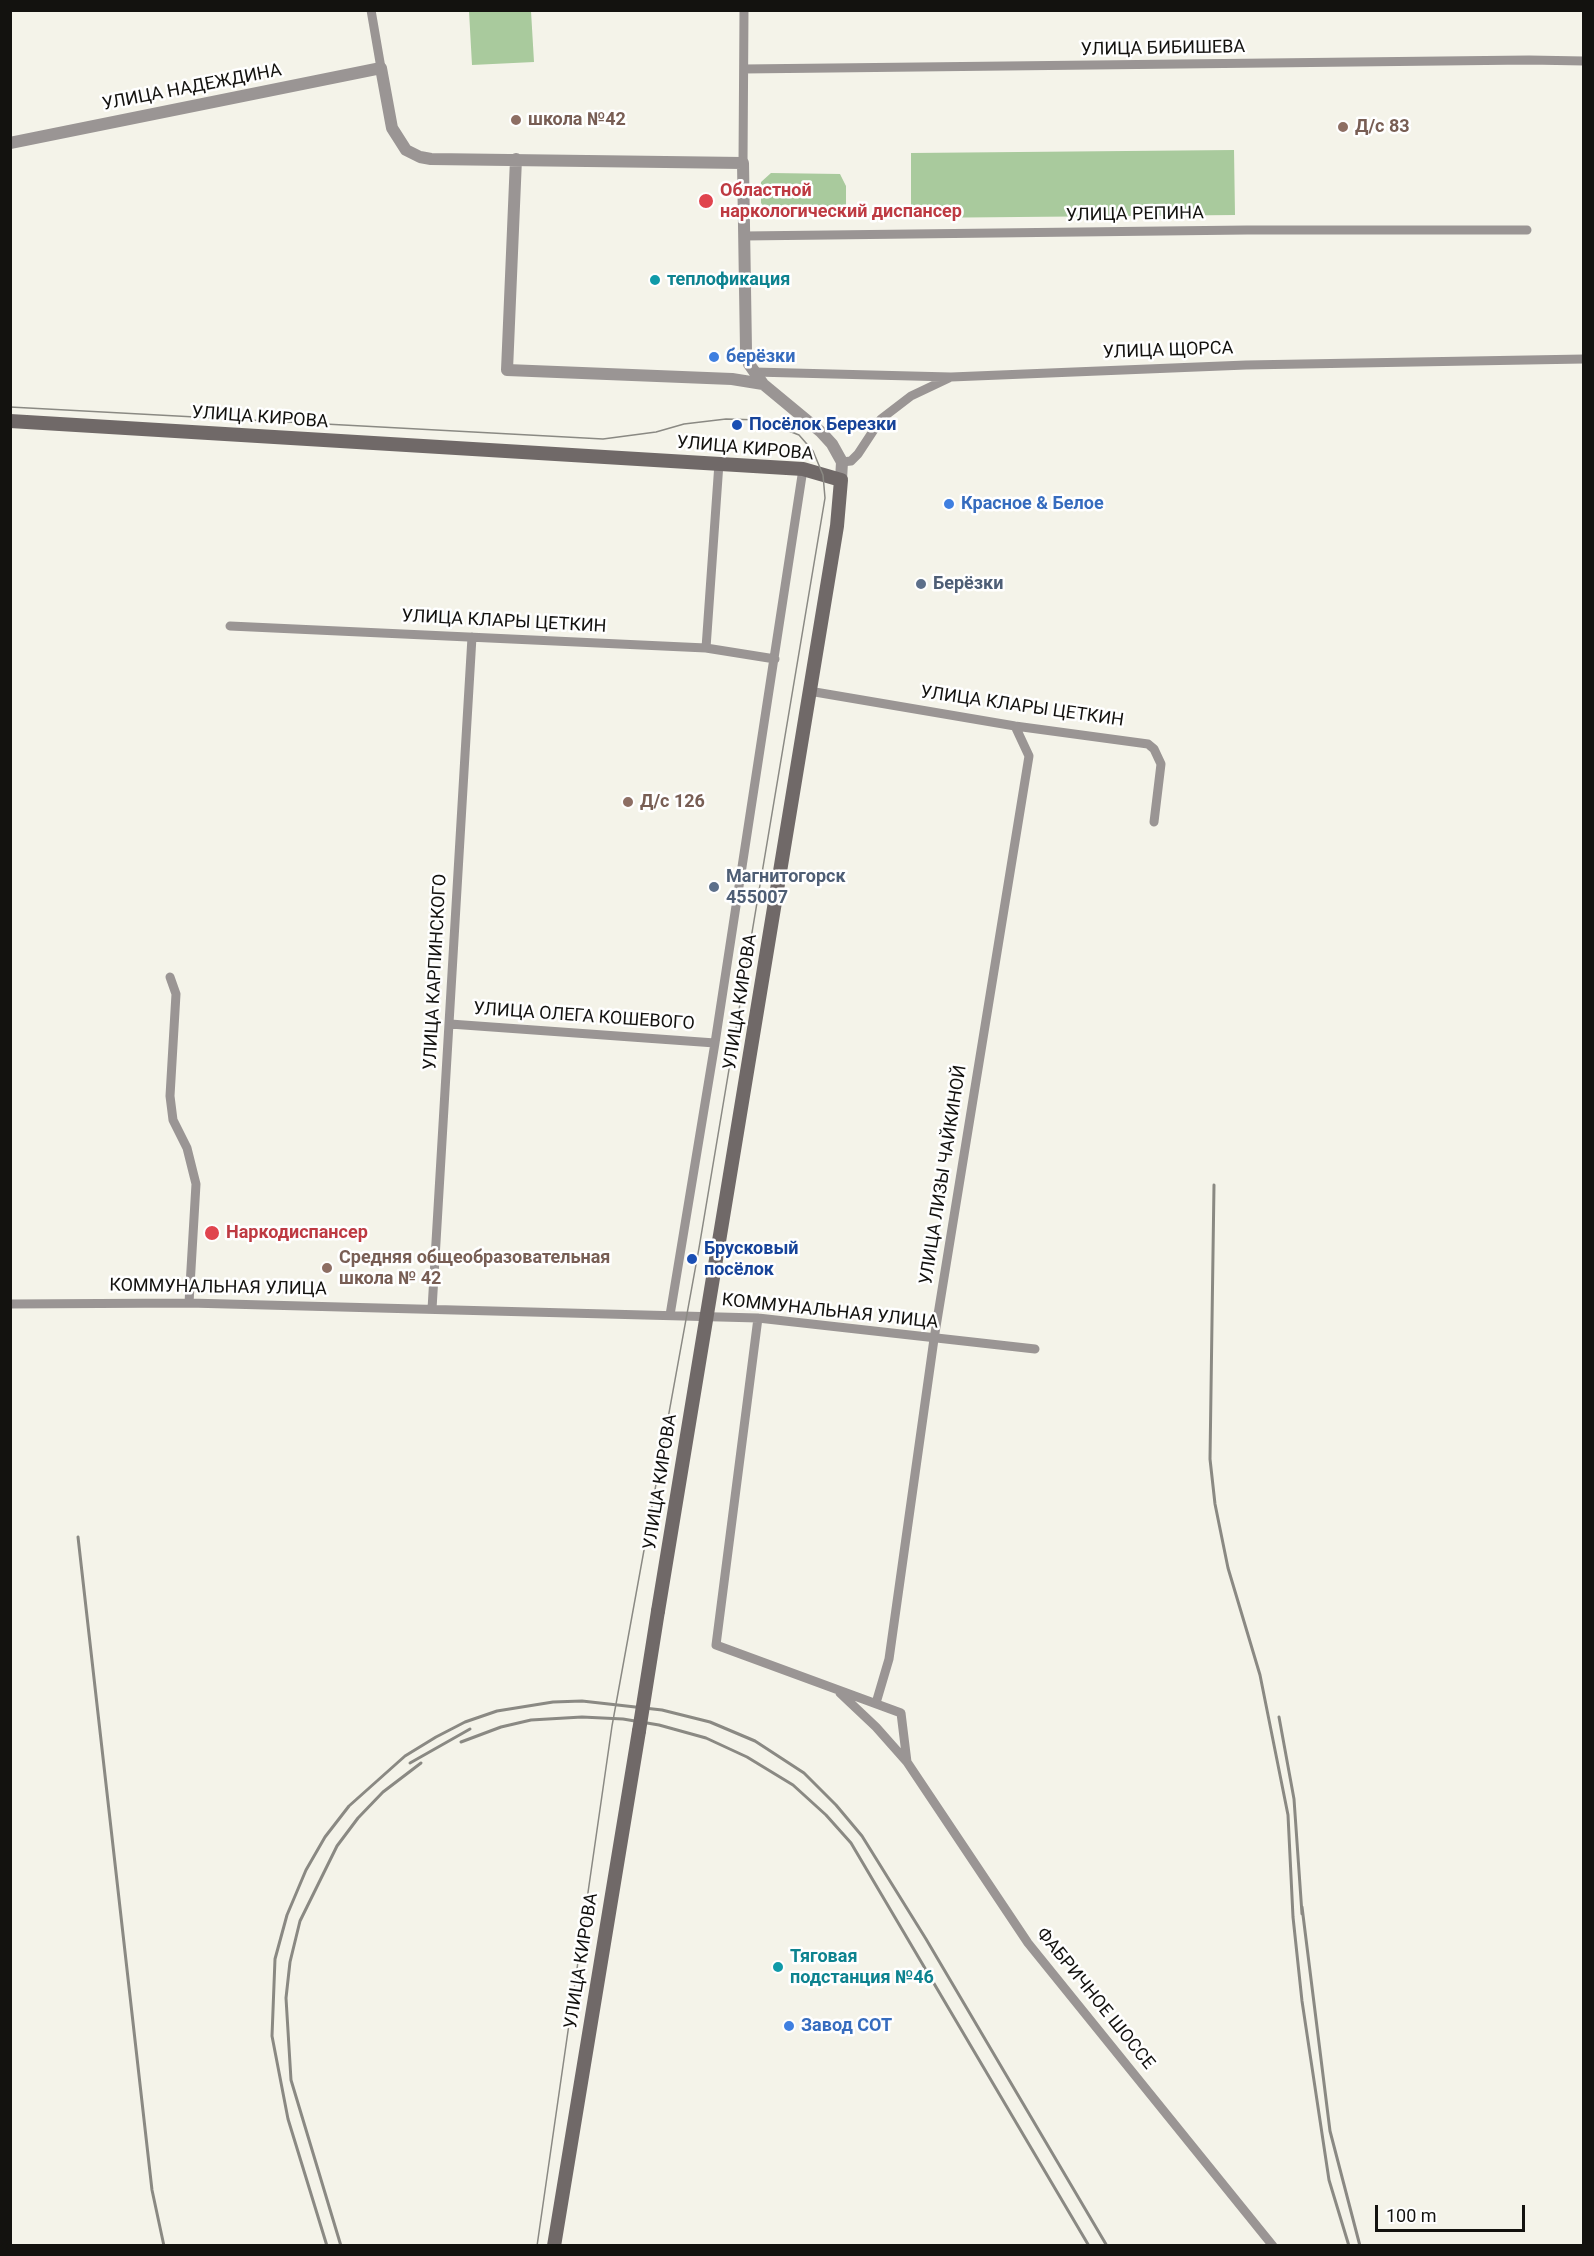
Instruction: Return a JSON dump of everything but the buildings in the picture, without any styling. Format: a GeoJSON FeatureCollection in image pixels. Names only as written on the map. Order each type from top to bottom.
{"type":"FeatureCollection","features":[{"type":"Feature","properties":{"kind":"main road","name":"УЛИЦА КИРОВА"},"geometry":{"type":"LineString","coordinates":[[10,421],[507,453],[719,463],[803,469],[841,480],[837,526],[554,2246]]}},
{"type":"Feature","properties":{"kind":"street"},"geometry":{"type":"LineString","coordinates":[[371,10],[392,128],[406,150],[431,159],[743,163]]}},
{"type":"Feature","properties":{"kind":"street"},"geometry":{"type":"LineString","coordinates":[[744,10],[743,163],[746,350],[754,372],[763,384],[821,432],[842,462],[841,480]]}},
{"type":"Feature","properties":{"kind":"street","name":"УЛИЦА БИБИШЕВА"},"geometry":{"type":"LineString","coordinates":[[744,69],[1529,60],[1584,62]]}},
{"type":"Feature","properties":{"kind":"street","name":"УЛИЦА НАДЕЖДИНА"},"geometry":{"type":"LineString","coordinates":[[10,143],[381,68]]}},
{"type":"Feature","properties":{"kind":"street"},"geometry":{"type":"LineString","coordinates":[[516,159],[507,370],[732,379],[763,384]]}},
{"type":"Feature","properties":{"kind":"street","name":"УЛИЦА РЕПИНА"},"geometry":{"type":"LineString","coordinates":[[744,236],[1223,230],[1527,230]]}},
{"type":"Feature","properties":{"kind":"street","name":"УЛИЦА ЩОРСА"},"geometry":{"type":"LineString","coordinates":[[754,372],[951,377],[1246,365],[1584,359]]}},
{"type":"Feature","properties":{"kind":"street"},"geometry":{"type":"LineString","coordinates":[[842,462],[851,461],[881,419],[911,396],[951,377]]}},
{"type":"Feature","properties":{"kind":"street"},"geometry":{"type":"LineString","coordinates":[[706,648],[719,463]]}},
{"type":"Feature","properties":{"kind":"street"},"geometry":{"type":"LineString","coordinates":[[670,1315],[715,1043],[803,469]]}},
{"type":"Feature","properties":{"kind":"street","name":"УЛИЦА КЛАРЫ ЦЕТКИН"},"geometry":{"type":"LineString","coordinates":[[230,626],[706,648],[775,659]]}},
{"type":"Feature","properties":{"kind":"street","name":"УЛИЦА КАРПИНСКОГО"},"geometry":{"type":"LineString","coordinates":[[432,1309],[472,637]]}},
{"type":"Feature","properties":{"kind":"street","name":"УЛИЦА КЛАРЫ ЦЕТКИН"},"geometry":{"type":"LineString","coordinates":[[809,691],[1015,726],[1148,744],[1154,749],[1161,764],[1154,822]]}},
{"type":"Feature","properties":{"kind":"street","name":"УЛИЦА ЛИЗЫ ЧАЙКИНОЙ"},"geometry":{"type":"LineString","coordinates":[[876,1703],[889,1659],[934,1339],[1029,756],[1015,726]]}},
{"type":"Feature","properties":{"kind":"street"},"geometry":{"type":"LineString","coordinates":[[170,977],[176,994],[170,1096],[173,1120],[187,1148],[196,1185],[189,1302]]}},
{"type":"Feature","properties":{"kind":"street","name":"УЛИЦА ОЛЕГА КОШЕВОГО"},"geometry":{"type":"LineString","coordinates":[[450,1024],[715,1043]]}},
{"type":"Feature","properties":{"kind":"street","name":"КОММУНАЛЬНАЯ УЛИЦА"},"geometry":{"type":"LineString","coordinates":[[10,1304],[189,1302],[758,1318],[1035,1349]]}},
{"type":"Feature","properties":{"kind":"street"},"geometry":{"type":"LineString","coordinates":[[758,1318],[716,1645],[876,1703]]}},
{"type":"Feature","properties":{"kind":"street","name":"ФАБРИЧНОЕ ШОССЕ"},"geometry":{"type":"LineString","coordinates":[[838,1691],[876,1727],[907,1762],[1028,1943],[1273,2246]]}},
{"type":"Feature","properties":{"kind":"street","name":"ФАБРИЧНОЕ ШОССЕ"},"geometry":{"type":"LineString","coordinates":[[876,1703],[901,1713],[907,1762]]}},
{"type":"Feature","properties":{"kind":"green space"},"geometry":{"type":"Polygon","coordinates":[[[469,11],[531,11],[534,62],[472,65],[469,11]]]}},
{"type":"Feature","properties":{"kind":"green space"},"geometry":{"type":"Polygon","coordinates":[[[1234,150],[1235,215],[911,218],[911,153],[1234,150]]]}},
{"type":"Feature","properties":{"kind":"green space"},"geometry":{"type":"Polygon","coordinates":[[[771,173],[840,174],[846,186],[846,207],[836,213],[767,211],[761,203],[761,182],[771,173]]]}},
{"type":"Feature","properties":{"kind":"tram line"},"geometry":{"type":"LineString","coordinates":[[10,407],[603,439],[656,432],[684,424],[726,419],[761,420],[799,435],[813,451],[823,475],[825,498],[699,1248],[612,1726],[537,2246]]}},
{"type":"Feature","properties":{"kind":"railway"},"geometry":{"type":"LineString","coordinates":[[1214,1185],[1210,1459],[1215,1504],[1228,1568],[1260,1675],[1288,1815],[1293,1917],[1302,2001],[1329,2180],[1349,2246]]}},
{"type":"Feature","properties":{"kind":"railway"},"geometry":{"type":"LineString","coordinates":[[78,1537],[152,2190],[164,2246]]}},
{"type":"Feature","properties":{"kind":"railway"},"geometry":{"type":"LineString","coordinates":[[327,2246],[288,2119],[272,2036],[275,1959],[287,1915],[306,1870],[325,1837],[349,1806],[405,1756],[436,1737],[465,1722],[497,1711],[553,1702],[582,1701],[662,1710],[710,1722],[755,1741],[804,1773],[836,1805],[862,1836],[926,1939],[1107,2246]]}},
{"type":"Feature","properties":{"kind":"railway"},"geometry":{"type":"LineString","coordinates":[[461,1742],[501,1727],[531,1720],[582,1717],[623,1719],[659,1725],[706,1738],[747,1757],[793,1785],[826,1815],[851,1843],[1089,2246]]}},
{"type":"Feature","properties":{"kind":"railway"},"geometry":{"type":"LineString","coordinates":[[1279,1717],[1294,1799],[1302,1914]]}},
{"type":"Feature","properties":{"kind":"railway"},"geometry":{"type":"LineString","coordinates":[[410,1763],[470,1729]]}},
{"type":"Feature","properties":{"kind":"railway"},"geometry":{"type":"LineString","coordinates":[[341,2246],[291,2080],[286,1998],[290,1962],[300,1921],[337,1846],[358,1818],[383,1792],[421,1763]]}},
{"type":"Feature","properties":{"kind":"railway"},"geometry":{"type":"LineString","coordinates":[[1302,1907],[1330,2131],[1360,2246]]}},
{"type":"Feature","properties":{"kind":"place","name":"школа №42"},"geometry":{"type":"Point","coordinates":[516,120]}},
{"type":"Feature","properties":{"kind":"place","name":"Д/с 83"},"geometry":{"type":"Point","coordinates":[1343,127]}},
{"type":"Feature","properties":{"kind":"place","name":"Областной наркологический диспансер"},"geometry":{"type":"Point","coordinates":[706,201]}},
{"type":"Feature","properties":{"kind":"place","name":"теплофикация"},"geometry":{"type":"Point","coordinates":[655,280]}},
{"type":"Feature","properties":{"kind":"place","name":"берёзки"},"geometry":{"type":"Point","coordinates":[714,357]}},
{"type":"Feature","properties":{"kind":"place","name":"Посёлок Березки"},"geometry":{"type":"Point","coordinates":[737,425]}},
{"type":"Feature","properties":{"kind":"place","name":"Красное & Белое"},"geometry":{"type":"Point","coordinates":[949,504]}},
{"type":"Feature","properties":{"kind":"place","name":"Берёзки"},"geometry":{"type":"Point","coordinates":[921,584]}},
{"type":"Feature","properties":{"kind":"place","name":"Д/с 126"},"geometry":{"type":"Point","coordinates":[628,802]}},
{"type":"Feature","properties":{"kind":"place","name":"Магнитогорск 455007"},"geometry":{"type":"Point","coordinates":[714,887]}},
{"type":"Feature","properties":{"kind":"place","name":"Наркодиспансер"},"geometry":{"type":"Point","coordinates":[212,1233]}},
{"type":"Feature","properties":{"kind":"place","name":"Брусковый посёлок"},"geometry":{"type":"Point","coordinates":[692,1259]}},
{"type":"Feature","properties":{"kind":"place","name":"Средняя общеобразовательная школа № 42"},"geometry":{"type":"Point","coordinates":[327,1268]}},
{"type":"Feature","properties":{"kind":"place","name":"Тяговая подстанция №46"},"geometry":{"type":"Point","coordinates":[778,1967]}},
{"type":"Feature","properties":{"kind":"place","name":"Завод СОТ"},"geometry":{"type":"Point","coordinates":[789,2026]}}]}
